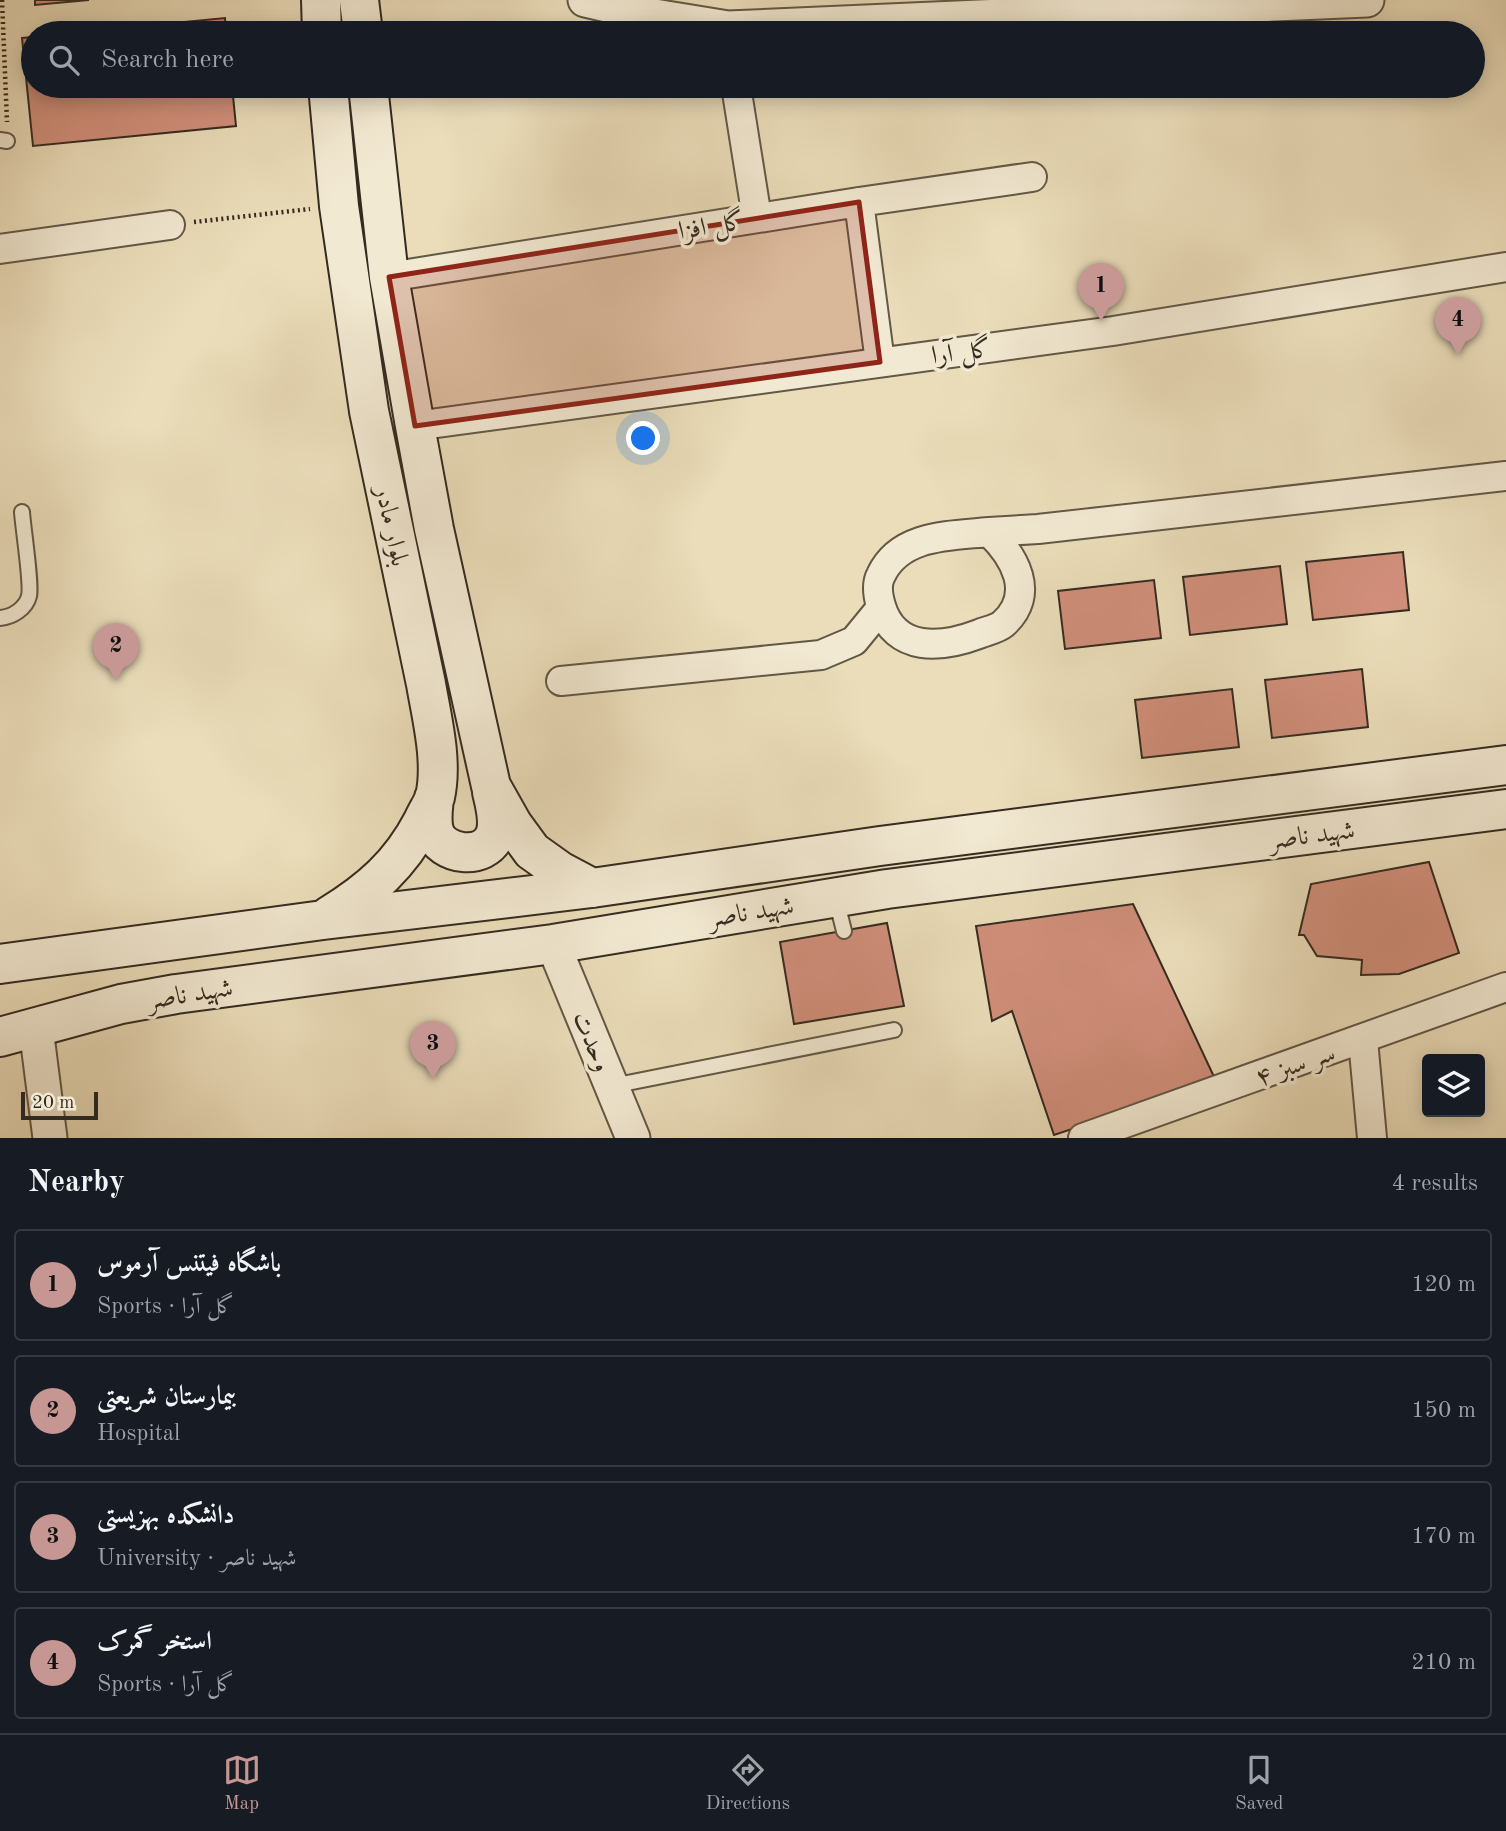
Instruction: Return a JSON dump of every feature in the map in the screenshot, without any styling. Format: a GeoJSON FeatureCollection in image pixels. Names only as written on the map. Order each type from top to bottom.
{"type":"FeatureCollection","features":[{"type":"Feature","properties":{"kind":"main road"},"geometry":{"type":"LineString","coordinates":[[321,0],[322,21]]}},
{"type":"Feature","properties":{"kind":"main road","name":"بلوار مادر"},"geometry":{"type":"LineString","coordinates":[[323,920],[363,895],[392,868],[416,834],[435,798],[437,766],[434,727],[369,411],[339,206],[328,98]]}},
{"type":"Feature","properties":{"kind":"main road","name":"بلوار مادر"},"geometry":{"type":"LineString","coordinates":[[369,98],[389,277],[415,426],[491,786],[513,825],[532,850],[561,871],[592,888]]}},
{"type":"Feature","properties":{"kind":"main road","name":"شهید ناصر"},"geometry":{"type":"LineString","coordinates":[[0,964],[323,920],[592,888],[880,846],[1506,765]]}},
{"type":"Feature","properties":{"kind":"main road"},"geometry":{"type":"LineString","coordinates":[[435,798],[434,832],[441,844],[454,851],[469,853],[485,848],[495,836],[497,822],[491,786]]}},
{"type":"Feature","properties":{"kind":"main road","name":"شهید ناصر"},"geometry":{"type":"LineString","coordinates":[[18,1033],[121,1004],[176,993],[553,944],[840,914],[887,889],[1506,808]]}},
{"type":"Feature","properties":{"kind":"main road"},"geometry":{"type":"LineString","coordinates":[[880,846],[887,889]]}},
{"type":"Feature","properties":{"kind":"street"},"geometry":{"type":"LineString","coordinates":[[585,0],[688,21]]}},
{"type":"Feature","properties":{"kind":"street"},"geometry":{"type":"LineString","coordinates":[[870,21],[1367,0]]}},
{"type":"Feature","properties":{"kind":"street"},"geometry":{"type":"LineString","coordinates":[[738,98],[757,218]]}},
{"type":"Feature","properties":{"kind":"street","name":"گل افزا"},"geometry":{"type":"LineString","coordinates":[[389,277],[1032,177]]}},
{"type":"Feature","properties":{"kind":"street"},"geometry":{"type":"LineString","coordinates":[[859,202],[880,362]]}},
{"type":"Feature","properties":{"kind":"street"},"geometry":{"type":"LineString","coordinates":[[0,249],[170,225]]}},
{"type":"Feature","properties":{"kind":"street","name":"گل آرا"},"geometry":{"type":"LineString","coordinates":[[415,426],[1113,331],[1506,267]]}},
{"type":"Feature","properties":{"kind":"street"},"geometry":{"type":"LineString","coordinates":[[989,532],[1007,549],[1018,570],[1021,594],[1013,612],[1002,625],[959,642],[936,644],[914,642],[896,632],[884,617],[881,608],[878,598],[879,578],[887,564],[922,540],[989,532],[1038,529],[1506,476]]}},
{"type":"Feature","properties":{"kind":"street"},"geometry":{"type":"LineString","coordinates":[[561,681],[821,655],[854,641],[881,608]]}},
{"type":"Feature","properties":{"kind":"street","name":"وحدت"},"geometry":{"type":"LineString","coordinates":[[553,944],[633,1138]]}},
{"type":"Feature","properties":{"kind":"street","name":"سر سبز ۴"},"geometry":{"type":"LineString","coordinates":[[1083,1138],[1506,987]]}},
{"type":"Feature","properties":{"kind":"street"},"geometry":{"type":"LineString","coordinates":[[18,1033],[50,1138]]}},
{"type":"Feature","properties":{"kind":"street"},"geometry":{"type":"LineString","coordinates":[[1363,1040],[1372,1138]]}},
{"type":"Feature","properties":{"kind":"lane"},"geometry":{"type":"LineString","coordinates":[[0,618],[22,609],[30,594],[22,512]]}},
{"type":"Feature","properties":{"kind":"lane"},"geometry":{"type":"LineString","coordinates":[[612,1086],[894,1030]]}},
{"type":"Feature","properties":{"kind":"path"},"geometry":{"type":"LineString","coordinates":[[2,0],[4,141]]}},
{"type":"Feature","properties":{"kind":"path"},"geometry":{"type":"LineString","coordinates":[[170,225],[339,206]]}},
{"type":"Feature","properties":{"kind":"highlighted area"},"geometry":{"type":"Polygon","coordinates":[[[859,202],[880,362],[415,426],[389,277],[859,202]]]}},
{"type":"Feature","properties":{"kind":"building"},"geometry":{"type":"Polygon","coordinates":[[[35,0],[89,0],[35,5],[35,0]]]}},
{"type":"Feature","properties":{"kind":"building"},"geometry":{"type":"Polygon","coordinates":[[[225,18],[225,21],[194,21],[225,18]]]}},
{"type":"Feature","properties":{"kind":"building"},"geometry":{"type":"Polygon","coordinates":[[[28,98],[233,98],[236,126],[33,146],[28,98]]]}},
{"type":"Feature","properties":{"kind":"building"},"geometry":{"type":"Polygon","coordinates":[[[1403,552],[1409,610],[1313,620],[1306,562],[1403,552]]]}},
{"type":"Feature","properties":{"kind":"building"},"geometry":{"type":"Polygon","coordinates":[[[1280,566],[1287,624],[1190,635],[1183,577],[1280,566]]]}},
{"type":"Feature","properties":{"kind":"building"},"geometry":{"type":"Polygon","coordinates":[[[1154,580],[1161,638],[1065,649],[1058,591],[1154,580]]]}},
{"type":"Feature","properties":{"kind":"building"},"geometry":{"type":"Polygon","coordinates":[[[1362,669],[1368,727],[1272,738],[1265,680],[1362,669]]]}},
{"type":"Feature","properties":{"kind":"building"},"geometry":{"type":"Polygon","coordinates":[[[1232,689],[1239,747],[1142,758],[1135,700],[1232,689]]]}},
{"type":"Feature","properties":{"kind":"building"},"geometry":{"type":"Polygon","coordinates":[[[1429,862],[1459,953],[1399,974],[1361,975],[1362,960],[1317,956],[1304,935],[1299,935],[1311,884],[1429,862]]]}},
{"type":"Feature","properties":{"kind":"building"},"geometry":{"type":"Polygon","coordinates":[[[1133,904],[1216,1081],[1054,1135],[1012,1011],[992,1021],[976,926],[1133,904]]]}},
{"type":"Feature","properties":{"kind":"building"},"geometry":{"type":"Polygon","coordinates":[[[887,923],[904,1006],[794,1024],[780,942],[887,923]]]}},
{"type":"Feature","properties":{"kind":"place","name":"باشگاه فیتنس آرموس"},"geometry":{"type":"Point","coordinates":[1101,321]}},
{"type":"Feature","properties":{"kind":"place","name":"استخر گمرک"},"geometry":{"type":"Point","coordinates":[1458,355]}},
{"type":"Feature","properties":{"kind":"place","name":"بیمارستان شریعتی"},"geometry":{"type":"Point","coordinates":[116,681]}},
{"type":"Feature","properties":{"kind":"place","name":"دانشکده بهزیستی"},"geometry":{"type":"Point","coordinates":[433,1079]}}]}
